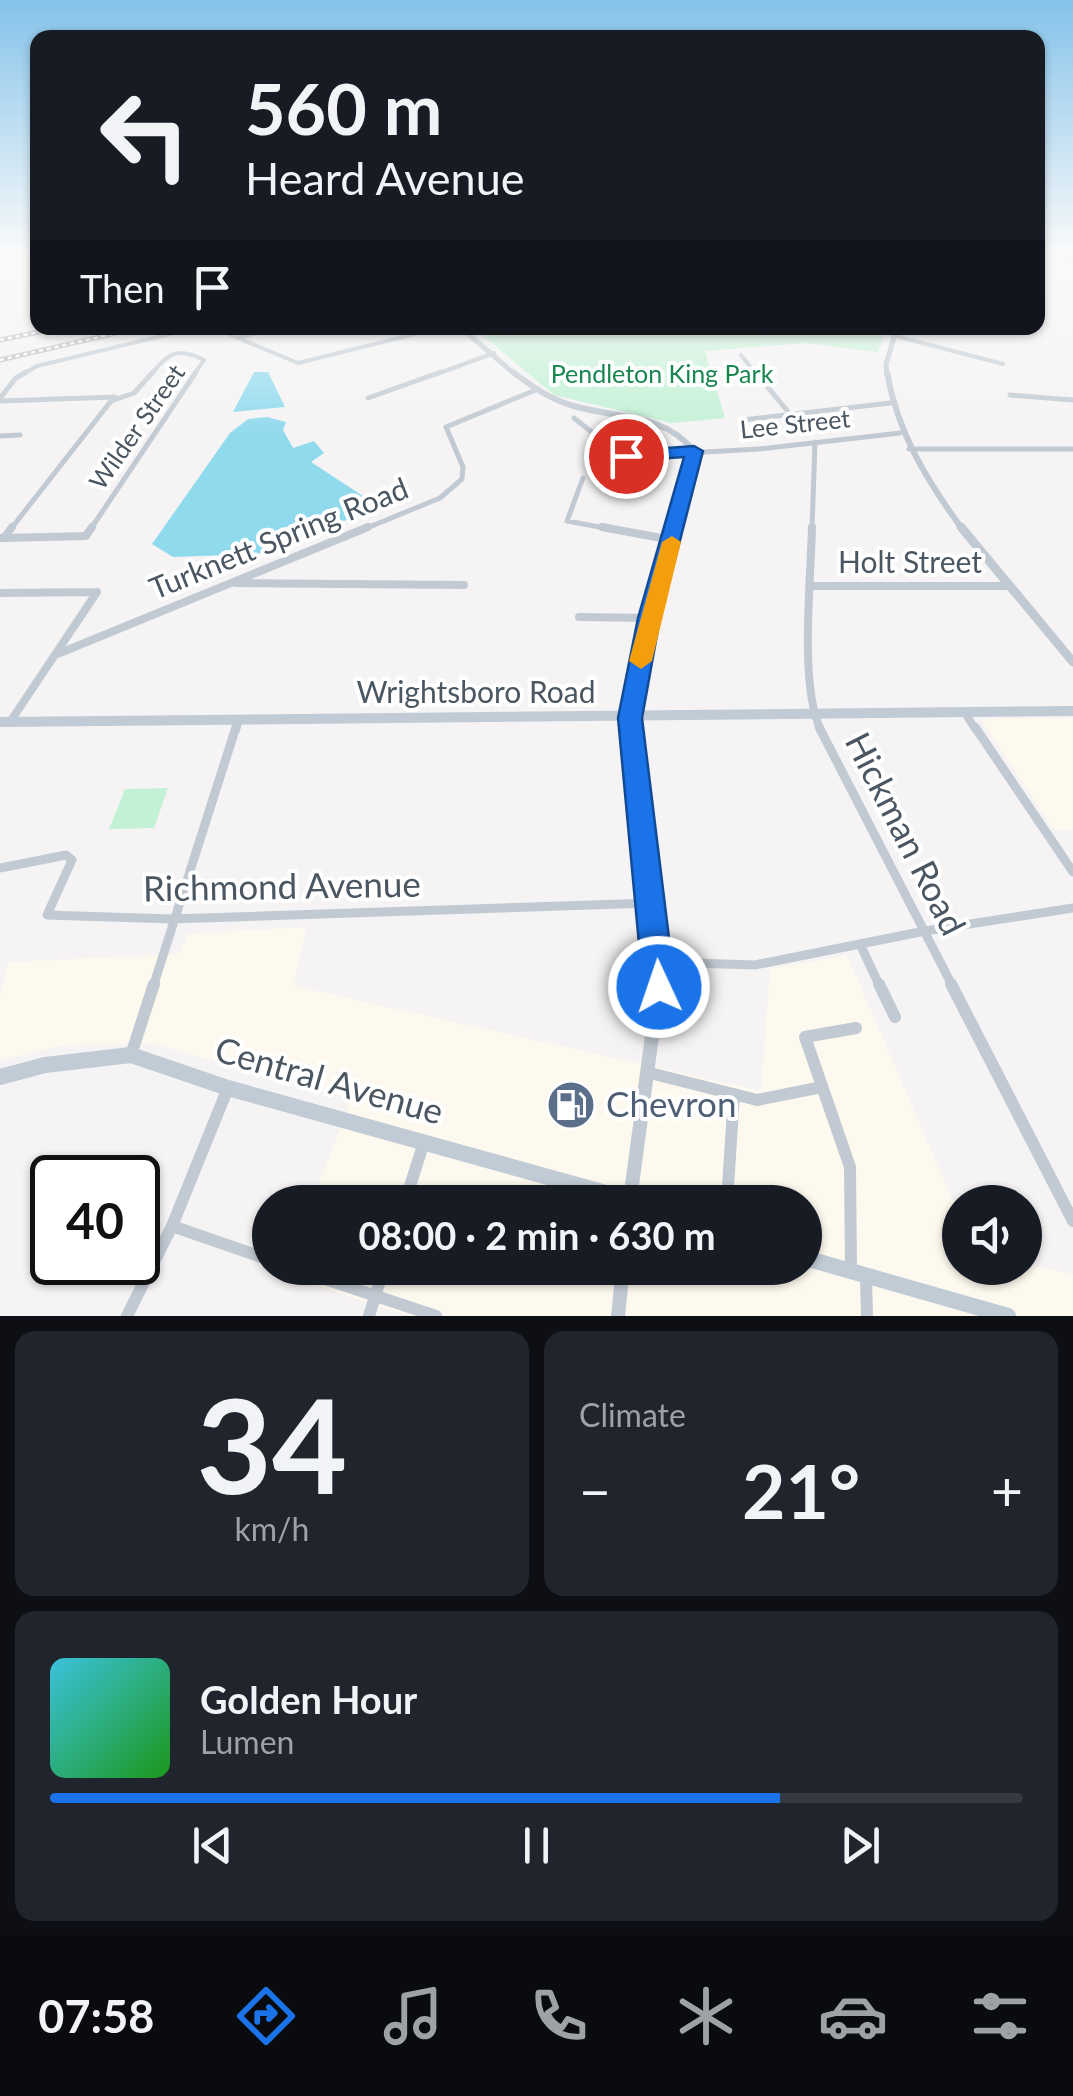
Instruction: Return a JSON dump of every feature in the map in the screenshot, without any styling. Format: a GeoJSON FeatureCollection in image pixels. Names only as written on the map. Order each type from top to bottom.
{"type":"FeatureCollection","features":[{"type":"Feature","properties":{"kind":"main road","name":"Wrightsboro Road"},"geometry":{"type":"LineString","coordinates":[[5,722],[1073,711]]}},
{"type":"Feature","properties":{"kind":"main road","name":"Central Avenue"},"geometry":{"type":"LineString","coordinates":[[0,1077],[45,1065],[130,1055],[228,1088],[574,1185]]}},
{"type":"Feature","properties":{"kind":"main road"},"geometry":{"type":"LineString","coordinates":[[822,1263],[1008,1316]]}},
{"type":"Feature","properties":{"kind":"street"},"geometry":{"type":"LineString","coordinates":[[0,399],[16,378],[32,368],[166,335]]}},
{"type":"Feature","properties":{"kind":"street"},"geometry":{"type":"LineString","coordinates":[[230,335],[288,359],[310,362],[412,335]]}},
{"type":"Feature","properties":{"kind":"street"},"geometry":{"type":"LineString","coordinates":[[237,338],[249,335]]}},
{"type":"Feature","properties":{"kind":"street"},"geometry":{"type":"LineString","coordinates":[[471,335],[538,389],[562,403],[660,423],[681,433],[694,451],[649,618],[630,718],[658,962],[650,1074],[635,1185]]}},
{"type":"Feature","properties":{"kind":"street"},"geometry":{"type":"LineString","coordinates":[[892,335],[886,344],[890,403],[900,433],[968,536],[1073,662]]}},
{"type":"Feature","properties":{"kind":"street"},"geometry":{"type":"LineString","coordinates":[[908,335],[1002,364]]}},
{"type":"Feature","properties":{"kind":"street","name":"Wilder Street"},"geometry":{"type":"LineString","coordinates":[[2,538],[86,536],[204,360],[195,354],[181,353],[161,360],[136,392],[117,398]]}},
{"type":"Feature","properties":{"kind":"street"},"geometry":{"type":"LineString","coordinates":[[368,398],[494,354]]}},
{"type":"Feature","properties":{"kind":"street"},"geometry":{"type":"LineString","coordinates":[[740,355],[790,414]]}},
{"type":"Feature","properties":{"kind":"street","name":"Turknett Spring Road"},"geometry":{"type":"LineString","coordinates":[[56,655],[453,490],[462,479],[463,467],[446,426],[538,389]]}},
{"type":"Feature","properties":{"kind":"street"},"geometry":{"type":"LineString","coordinates":[[1010,395],[1073,400]]}},
{"type":"Feature","properties":{"kind":"street"},"geometry":{"type":"LineString","coordinates":[[0,399],[117,398]]}},
{"type":"Feature","properties":{"kind":"street"},"geometry":{"type":"LineString","coordinates":[[2,538],[117,398]]}},
{"type":"Feature","properties":{"kind":"street"},"geometry":{"type":"LineString","coordinates":[[743,420],[890,403]]}},
{"type":"Feature","properties":{"kind":"street","name":"Lee Street"},"geometry":{"type":"LineString","coordinates":[[574,418],[626,456],[900,433]]}},
{"type":"Feature","properties":{"kind":"street"},"geometry":{"type":"LineString","coordinates":[[0,436],[20,435]]}},
{"type":"Feature","properties":{"kind":"street","name":"Hickman Road"},"geometry":{"type":"LineString","coordinates":[[815,442],[813,715],[1073,1220]]}},
{"type":"Feature","properties":{"kind":"street"},"geometry":{"type":"LineString","coordinates":[[909,449],[1073,449]]}},
{"type":"Feature","properties":{"kind":"street"},"geometry":{"type":"LineString","coordinates":[[583,478],[567,521],[672,540]]}},
{"type":"Feature","properties":{"kind":"street"},"geometry":{"type":"LineString","coordinates":[[231,583],[464,585]]}},
{"type":"Feature","properties":{"kind":"street","name":"Holt Street"},"geometry":{"type":"LineString","coordinates":[[811,586],[1009,586]]}},
{"type":"Feature","properties":{"kind":"street"},"geometry":{"type":"LineString","coordinates":[[0,593],[97,592],[5,722]]}},
{"type":"Feature","properties":{"kind":"street"},"geometry":{"type":"LineString","coordinates":[[579,617],[649,618]]}},
{"type":"Feature","properties":{"kind":"street"},"geometry":{"type":"LineString","coordinates":[[966,712],[1073,872]]}},
{"type":"Feature","properties":{"kind":"street"},"geometry":{"type":"LineString","coordinates":[[130,1055],[240,719]]}},
{"type":"Feature","properties":{"kind":"street","name":"Richmond Avenue"},"geometry":{"type":"LineString","coordinates":[[0,868],[66,855],[72,860],[47,915],[172,920],[652,903]]}},
{"type":"Feature","properties":{"kind":"street"},"geometry":{"type":"LineString","coordinates":[[658,962],[756,965],[925,931],[1073,908]]}},
{"type":"Feature","properties":{"kind":"street"},"geometry":{"type":"LineString","coordinates":[[862,946],[895,1018]]}},
{"type":"Feature","properties":{"kind":"street"},"geometry":{"type":"LineString","coordinates":[[856,1028],[805,1036],[850,1167],[866,1316]]}},
{"type":"Feature","properties":{"kind":"street"},"geometry":{"type":"LineString","coordinates":[[650,1074],[757,1100],[822,1087]]}},
{"type":"Feature","properties":{"kind":"street"},"geometry":{"type":"LineString","coordinates":[[128,1316],[172,1226],[228,1088]]}},
{"type":"Feature","properties":{"kind":"street"},"geometry":{"type":"LineString","coordinates":[[727,1185],[734,1094]]}},
{"type":"Feature","properties":{"kind":"street"},"geometry":{"type":"LineString","coordinates":[[410,1185],[424,1142]]}},
{"type":"Feature","properties":{"kind":"street"},"geometry":{"type":"LineString","coordinates":[[172,1226],[252,1254]]}},
{"type":"Feature","properties":{"kind":"street"},"geometry":{"type":"LineString","coordinates":[[342,1285],[436,1316]]}},
{"type":"Feature","properties":{"kind":"street"},"geometry":{"type":"LineString","coordinates":[[369,1316],[379,1285]]}},
{"type":"Feature","properties":{"kind":"street"},"geometry":{"type":"LineString","coordinates":[[618,1316],[621,1285]]}},
{"type":"Feature","properties":{"kind":"shaded area"},"geometry":{"type":"Polygon","coordinates":[[[1073,718],[1073,829],[1055,831],[981,719],[1073,718]]]}},
{"type":"Feature","properties":{"kind":"shaded area"},"geometry":{"type":"Polygon","coordinates":[[[306,927],[294,986],[761,1091],[770,969],[847,955],[946,1185],[942,1185],[942,1285],[1042,1285],[1042,1268],[1073,1274],[1073,1316],[409,1316],[314,1285],[822,1285],[822,1185],[318,1185],[351,1099],[154,1044],[63,1045],[0,1060],[0,995],[9,962],[179,954],[188,934],[306,927]]]}},
{"type":"Feature","properties":{"kind":"green space","name":"Pendleton King Park"},"geometry":{"type":"Polygon","coordinates":[[[482,335],[884,335],[878,352],[805,343],[705,351],[725,418],[672,423],[554,395],[482,335]]]}},
{"type":"Feature","properties":{"kind":"green space"},"geometry":{"type":"Polygon","coordinates":[[[168,788],[154,828],[109,829],[125,789],[168,788]]]}},
{"type":"Feature","properties":{"kind":"water"},"geometry":{"type":"Polygon","coordinates":[[[254,372],[268,372],[285,407],[233,412],[254,372]]]}},
{"type":"Feature","properties":{"kind":"water"},"geometry":{"type":"Polygon","coordinates":[[[267,417],[286,422],[283,430],[293,448],[314,441],[324,453],[311,462],[366,498],[360,517],[326,525],[322,531],[258,554],[173,557],[152,544],[230,433],[248,419],[267,417]]]}},
{"type":"Feature","properties":{"kind":"railway"},"geometry":{"type":"LineString","coordinates":[[0,340],[30,334]]}},
{"type":"Feature","properties":{"kind":"railway"},"geometry":{"type":"LineString","coordinates":[[0,360],[108,335]]}},
{"type":"Feature","properties":{"kind":"slow traffic"},"geometry":{"type":"LineString","coordinates":[[641,661],[649,618],[672,542]]}},
{"type":"Feature","properties":{"kind":"place","name":"Chevron"},"geometry":{"type":"Point","coordinates":[571,1105]}},
{"type":"Feature","properties":{"kind":"route"},"geometry":{"type":"LineString","coordinates":[[626,456],[694,451],[649,618],[630,718],[659,987]]}}]}
